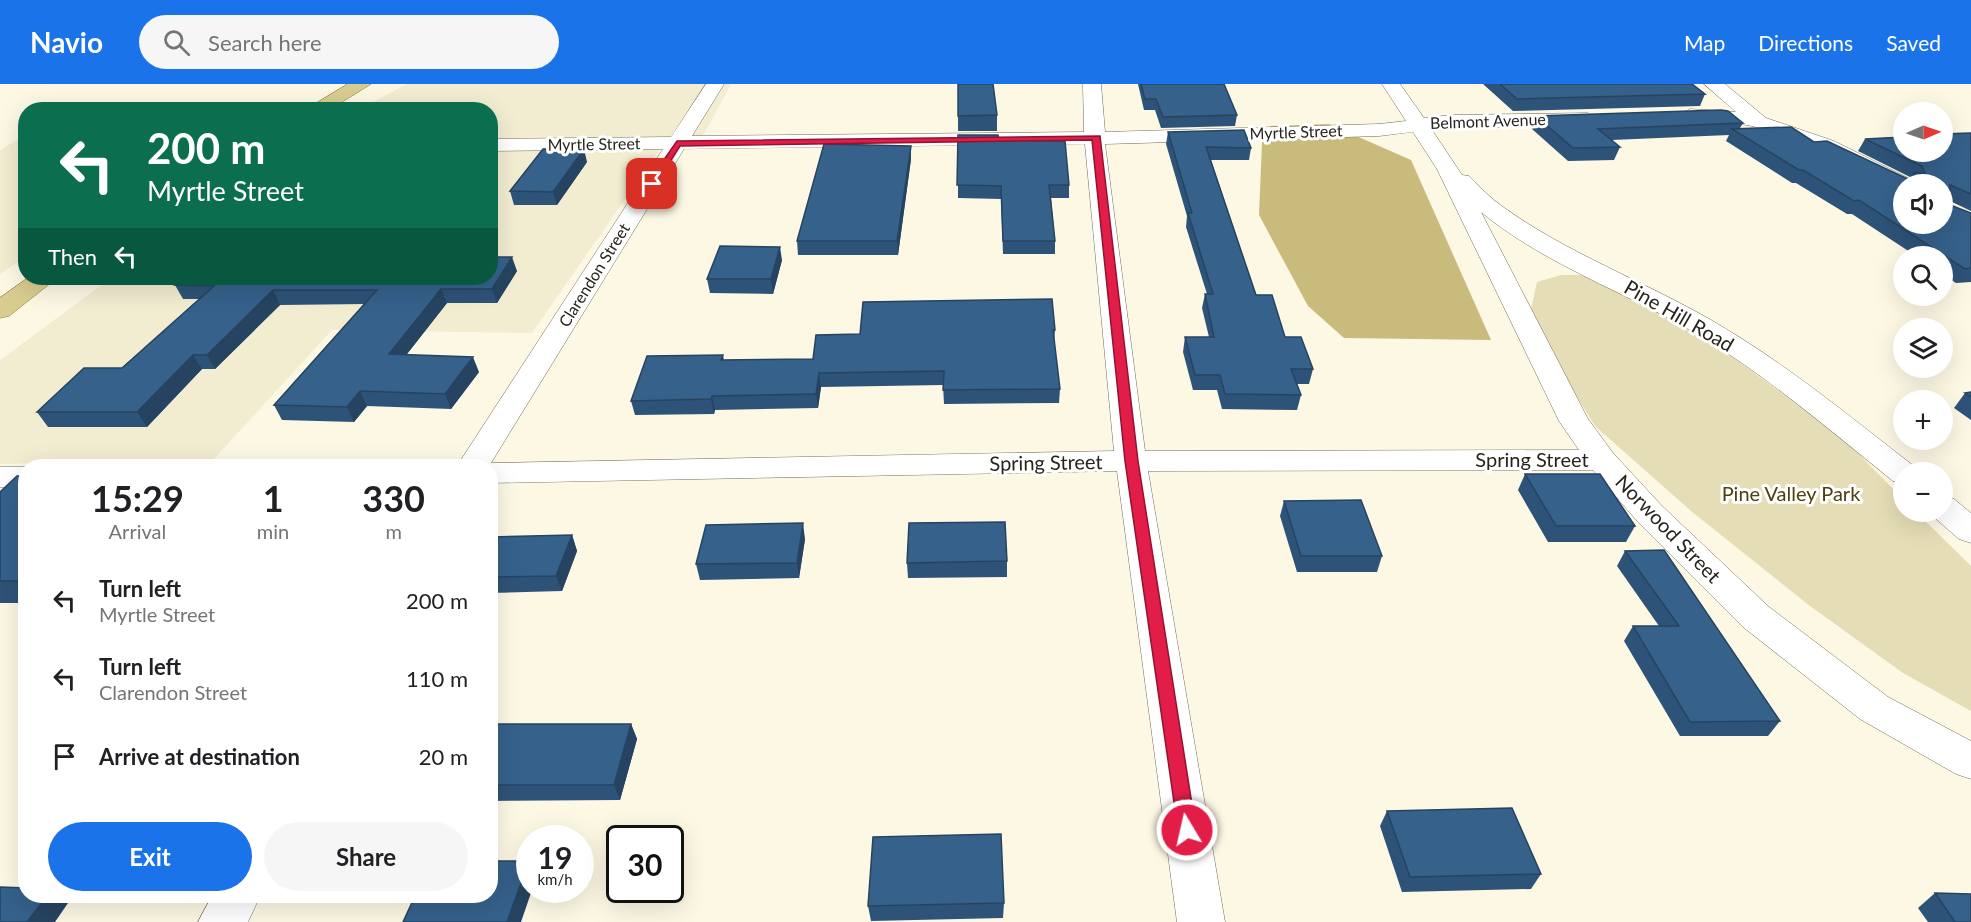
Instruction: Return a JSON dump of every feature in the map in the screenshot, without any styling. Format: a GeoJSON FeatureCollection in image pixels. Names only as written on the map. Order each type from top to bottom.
{"type":"FeatureCollection","features":[{"type":"Feature","properties":{"kind":"main road"},"geometry":{"type":"LineString","coordinates":[[329,102],[362,84]]}},
{"type":"Feature","properties":{"kind":"main road"},"geometry":{"type":"LineString","coordinates":[[0,310],[34,285]]}},
{"type":"Feature","properties":{"kind":"street","name":"Clarendon Street"},"geometry":{"type":"LineString","coordinates":[[477,459],[715,84]]}},
{"type":"Feature","properties":{"kind":"street"},"geometry":{"type":"LineString","coordinates":[[1092,84],[1097,138],[1095,144],[1131,461],[1201,922]]}},
{"type":"Feature","properties":{"kind":"street","name":"Norwood Street"},"geometry":{"type":"LineString","coordinates":[[1391,84],[1448,170],[1574,421],[1602,459],[1650,513],[1756,617],[1874,708],[1971,761]]}},
{"type":"Feature","properties":{"kind":"street"},"geometry":{"type":"LineString","coordinates":[[1713,84],[1757,119]]}},
{"type":"Feature","properties":{"kind":"street"},"geometry":{"type":"LineString","coordinates":[[1668,115],[1715,114],[1757,119],[1810,136],[1893,179]]}},
{"type":"Feature","properties":{"kind":"street","name":"Belmont Avenue"},"geometry":{"type":"LineString","coordinates":[[1416,124],[1596,117]]}},
{"type":"Feature","properties":{"kind":"street","name":"Myrtle Street"},"geometry":{"type":"LineString","coordinates":[[498,145],[1097,138],[1379,130],[1416,124]]}},
{"type":"Feature","properties":{"kind":"street","name":"Pine Hill Road"},"geometry":{"type":"LineString","coordinates":[[1448,170],[1494,211],[1541,240],[1676,311],[1741,352],[1825,412],[1893,465]]}},
{"type":"Feature","properties":{"kind":"street","name":"Spring Street"},"geometry":{"type":"LineString","coordinates":[[498,473],[1131,461],[1602,459]]}},
{"type":"Feature","properties":{"kind":"street"},"geometry":{"type":"LineString","coordinates":[[0,477],[18,477]]}},
{"type":"Feature","properties":{"kind":"street"},"geometry":{"type":"LineString","coordinates":[[1953,516],[1971,531]]}},
{"type":"Feature","properties":{"kind":"street"},"geometry":{"type":"LineString","coordinates":[[222,922],[233,903]]}},
{"type":"Feature","properties":{"kind":"shaded area"},"geometry":{"type":"Polygon","coordinates":[[[407,84],[731,84],[703,136],[669,136],[532,333],[332,330],[214,459],[18,459],[18,464],[0,464],[0,360],[102,285],[498,285],[498,102],[373,102],[407,84]]]}},
{"type":"Feature","properties":{"kind":"shaded area"},"geometry":{"type":"Polygon","coordinates":[[[1329,124],[1411,160],[1491,340],[1344,338],[1308,306],[1259,215],[1262,143],[1270,126],[1329,124]]]}},
{"type":"Feature","properties":{"kind":"shaded area"},"geometry":{"type":"Polygon","coordinates":[[[18,139],[18,262],[0,274],[0,150],[18,139]]]}},
{"type":"Feature","properties":{"kind":"green space","name":"Pine Valley Park"},"geometry":{"type":"Polygon","coordinates":[[[1561,275],[1585,275],[1610,282],[1712,342],[1842,437],[1893,489],[1893,522],[1926,522],[1971,566],[1971,711],[1903,673],[1810,606],[1691,511],[1595,426],[1561,371],[1531,309],[1537,282],[1561,275]]]}},
{"type":"Feature","properties":{"kind":"building"},"geometry":{"type":"Polygon","coordinates":[[[958,84],[993,84],[997,115],[958,116],[958,84]]]}},
{"type":"Feature","properties":{"kind":"building"},"geometry":{"type":"Polygon","coordinates":[[[1141,84],[1224,84],[1237,115],[1163,117],[1156,99],[1145,99],[1141,84]]]}},
{"type":"Feature","properties":{"kind":"building"},"geometry":{"type":"Polygon","coordinates":[[[1500,84],[1692,84],[1705,94],[1517,99],[1500,84]]]}},
{"type":"Feature","properties":{"kind":"building"},"geometry":{"type":"Polygon","coordinates":[[[1728,111],[1743,123],[1598,129],[1620,147],[1573,148],[1536,116],[1728,111]]]}},
{"type":"Feature","properties":{"kind":"building"},"geometry":{"type":"Polygon","coordinates":[[[1791,127],[1814,142],[1827,141],[1897,174],[1893,174],[1893,222],[1859,200],[1854,201],[1803,170],[1799,170],[1732,129],[1791,127]]]}},
{"type":"Feature","properties":{"kind":"building"},"geometry":{"type":"Polygon","coordinates":[[[1244,130],[1251,148],[1206,147],[1256,295],[1272,295],[1285,337],[1301,337],[1313,369],[1291,369],[1301,395],[1225,394],[1220,375],[1195,375],[1185,337],[1214,337],[1205,294],[1213,294],[1188,213],[1192,213],[1168,132],[1244,130]]]}},
{"type":"Feature","properties":{"kind":"building"},"geometry":{"type":"Polygon","coordinates":[[[1971,133],[1971,194],[1953,186],[1953,174],[1914,174],[1925,173],[1922,166],[1914,162],[1953,162],[1953,134],[1971,133]]]}},
{"type":"Feature","properties":{"kind":"building"},"geometry":{"type":"Polygon","coordinates":[[[958,135],[998,135],[999,140],[1065,141],[1069,185],[1049,185],[1055,241],[1003,241],[1001,186],[957,185],[958,135]]]}},
{"type":"Feature","properties":{"kind":"building"},"geometry":{"type":"Polygon","coordinates":[[[1893,138],[1893,152],[1865,139],[1893,138]]]}},
{"type":"Feature","properties":{"kind":"building"},"geometry":{"type":"Polygon","coordinates":[[[824,144],[911,146],[897,241],[797,241],[824,144]]]}},
{"type":"Feature","properties":{"kind":"building"},"geometry":{"type":"Polygon","coordinates":[[[543,149],[584,149],[553,192],[510,191],[543,149]]]}},
{"type":"Feature","properties":{"kind":"building"},"geometry":{"type":"Polygon","coordinates":[[[1953,206],[1971,213],[1971,268],[1965,269],[1953,261],[1953,246],[1930,246],[1911,234],[1953,234],[1953,206]]]}},
{"type":"Feature","properties":{"kind":"building"},"geometry":{"type":"Polygon","coordinates":[[[720,246],[780,247],[771,279],[707,279],[720,246]]]}},
{"type":"Feature","properties":{"kind":"building"},"geometry":{"type":"Polygon","coordinates":[[[498,257],[512,257],[498,279],[498,257]]]}},
{"type":"Feature","properties":{"kind":"building"},"geometry":{"type":"Polygon","coordinates":[[[175,285],[494,285],[492,289],[441,289],[389,354],[473,357],[445,394],[360,391],[347,407],[274,405],[377,290],[273,290],[207,355],[193,355],[137,412],[37,412],[84,368],[122,368],[214,286],[175,285]]]}},
{"type":"Feature","properties":{"kind":"building"},"geometry":{"type":"Polygon","coordinates":[[[1052,299],[1060,389],[943,390],[944,371],[819,373],[816,394],[712,396],[711,399],[631,401],[647,356],[723,355],[721,360],[813,359],[816,335],[860,334],[863,302],[1052,299]]]}},
{"type":"Feature","properties":{"kind":"building"},"geometry":{"type":"Polygon","coordinates":[[[1525,474],[1600,474],[1635,526],[1556,526],[1525,474]]]}},
{"type":"Feature","properties":{"kind":"building"},"geometry":{"type":"Polygon","coordinates":[[[18,476],[18,581],[0,581],[0,492],[18,476]]]}},
{"type":"Feature","properties":{"kind":"building"},"geometry":{"type":"Polygon","coordinates":[[[1361,500],[1382,556],[1301,556],[1284,501],[1361,500]]]}},
{"type":"Feature","properties":{"kind":"building"},"geometry":{"type":"Polygon","coordinates":[[[1005,522],[1007,561],[907,563],[909,523],[1005,522]]]}},
{"type":"Feature","properties":{"kind":"building"},"geometry":{"type":"Polygon","coordinates":[[[803,523],[797,563],[696,564],[706,525],[803,523]]]}},
{"type":"Feature","properties":{"kind":"building"},"geometry":{"type":"Polygon","coordinates":[[[572,535],[556,576],[498,577],[498,537],[572,535]]]}},
{"type":"Feature","properties":{"kind":"building"},"geometry":{"type":"Polygon","coordinates":[[[1664,550],[1780,721],[1690,722],[1633,626],[1679,626],[1625,551],[1664,550]]]}},
{"type":"Feature","properties":{"kind":"building"},"geometry":{"type":"Polygon","coordinates":[[[498,724],[631,724],[614,785],[498,785],[498,724]]]}},
{"type":"Feature","properties":{"kind":"building"},"geometry":{"type":"Polygon","coordinates":[[[1512,808],[1541,874],[1410,877],[1387,811],[1512,808]]]}},
{"type":"Feature","properties":{"kind":"building"},"geometry":{"type":"Polygon","coordinates":[[[1001,834],[1004,903],[868,906],[873,837],[1001,834]]]}},
{"type":"Feature","properties":{"kind":"building"},"geometry":{"type":"Polygon","coordinates":[[[498,861],[516,861],[516,897],[507,922],[403,922],[412,903],[498,903],[498,861]]]}},
{"type":"Feature","properties":{"kind":"building"},"geometry":{"type":"Polygon","coordinates":[[[0,887],[18,888],[18,903],[42,903],[27,922],[0,922],[0,887]]]}},
{"type":"Feature","properties":{"kind":"building"},"geometry":{"type":"Polygon","coordinates":[[[1935,893],[1971,894],[1971,922],[1955,922],[1935,893]]]}},
{"type":"Feature","properties":{"kind":"route"},"geometry":{"type":"LineString","coordinates":[[652,184],[677,143],[1097,138],[1095,144],[1131,461],[1187,830]]}}]}
